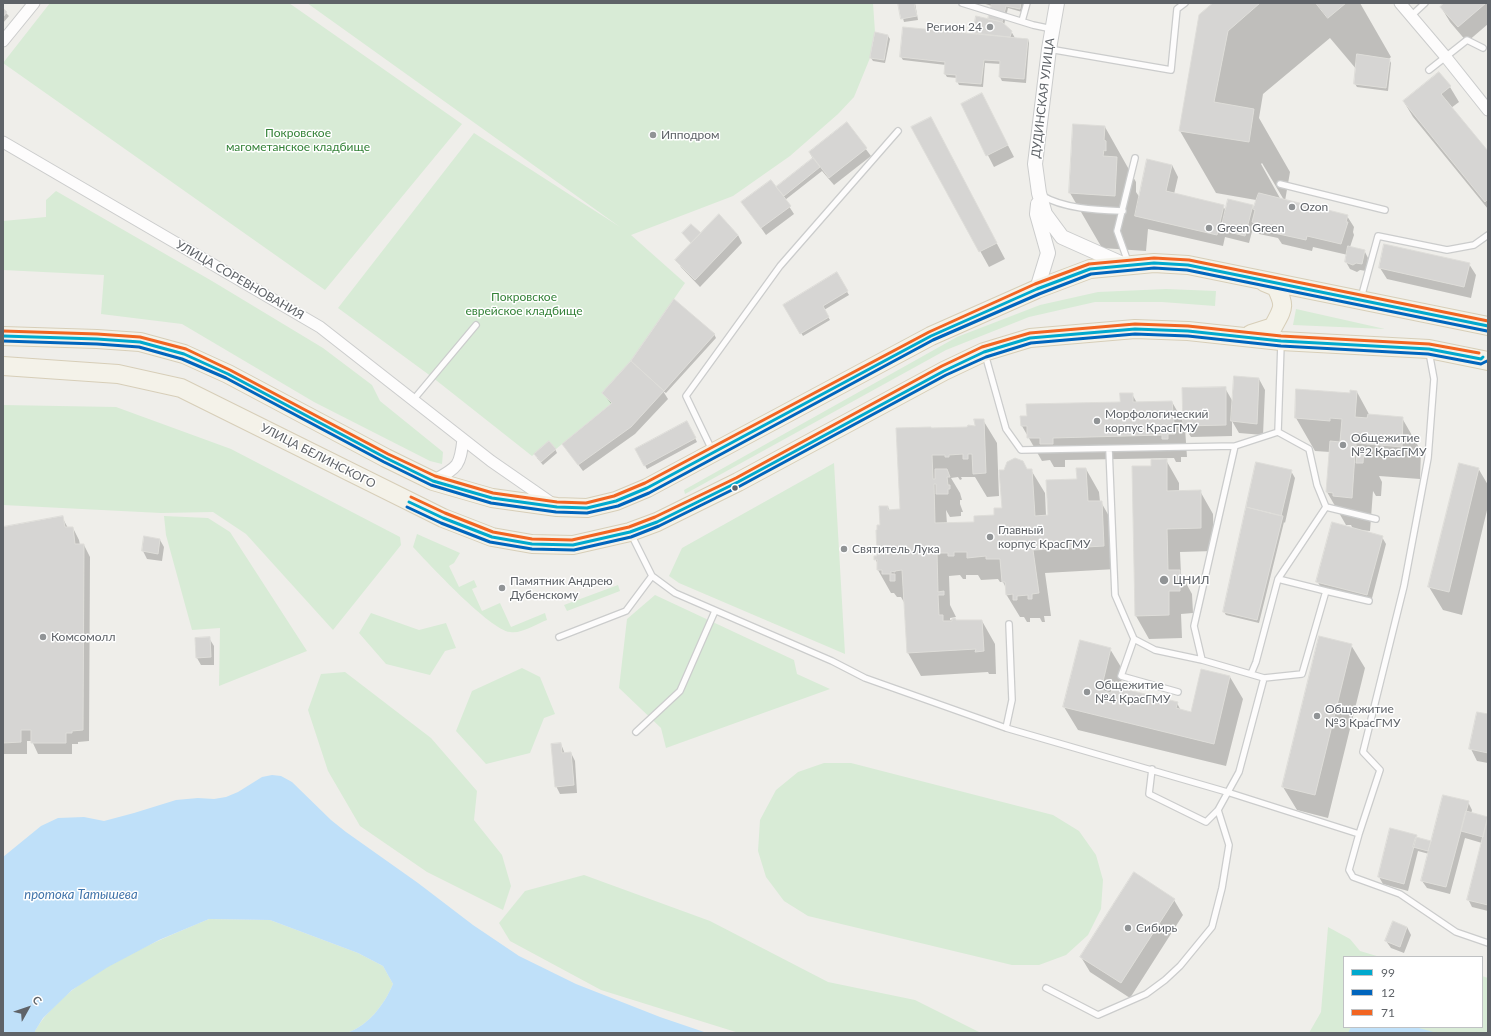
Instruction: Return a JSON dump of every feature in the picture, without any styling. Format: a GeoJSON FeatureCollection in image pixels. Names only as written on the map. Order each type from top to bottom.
{"type":"FeatureCollection","features":[{"type":"Feature","properties":{"kind":"main road"},"geometry":{"type":"LineString","coordinates":[[3,336],[140,342],[184,354],[228,374],[386,458],[433,481],[492,498],[557,507],[587,508],[616,501],[647,488],[931,336],[1037,289],[1090,269],[1154,263],[1188,265],[1488,326]]}},
{"type":"Feature","properties":{"kind":"main road"},"geometry":{"type":"LineString","coordinates":[[1245,337],[1274,327],[1283,309],[1282,299],[1276,287],[1258,280]]}},
{"type":"Feature","properties":{"kind":"main road","name":"УЛИЦА БЕЛИНСКОГО"},"geometry":{"type":"LineString","coordinates":[[3,366],[118,374],[181,388],[443,518],[492,537],[532,544],[573,545],[630,532],[657,522],[714,495],[944,371],[984,352],[1030,338],[1135,329],[1188,331],[1281,341],[1429,349],[1486,357]]}},
{"type":"Feature","properties":{"kind":"street"},"geometry":{"type":"LineString","coordinates":[[3,41],[34,3]]}},
{"type":"Feature","properties":{"kind":"street","name":"ДУДИНСКАЯ УЛИЦА"},"geometry":{"type":"LineString","coordinates":[[1039,193],[1035,164],[1049,48],[1057,3]]}},
{"type":"Feature","properties":{"kind":"street"},"geometry":{"type":"LineString","coordinates":[[1400,3],[1488,110]]}},
{"type":"Feature","properties":{"kind":"street","name":"УЛИЦА СОРЕВНОВАНИЯ"},"geometry":{"type":"LineString","coordinates":[[3,142],[320,327],[514,478],[557,507]]}},
{"type":"Feature","properties":{"kind":"street"},"geometry":{"type":"LineString","coordinates":[[1039,193],[1045,214],[1062,236],[1129,266]]}},
{"type":"Feature","properties":{"kind":"street"},"geometry":{"type":"LineString","coordinates":[[1037,289],[1048,253],[1037,214],[1039,193]]}},
{"type":"Feature","properties":{"kind":"street"},"geometry":{"type":"LineString","coordinates":[[433,481],[451,471],[460,460],[463,439]]}},
{"type":"Feature","properties":{"kind":"lane"},"geometry":{"type":"LineString","coordinates":[[962,3],[1032,25],[1052,29]]}},
{"type":"Feature","properties":{"kind":"lane"},"geometry":{"type":"LineString","coordinates":[[1022,21],[1027,3]]}},
{"type":"Feature","properties":{"kind":"lane"},"geometry":{"type":"LineString","coordinates":[[1049,48],[1171,70],[1177,9],[1185,3]]}},
{"type":"Feature","properties":{"kind":"lane"},"geometry":{"type":"LineString","coordinates":[[1411,16],[1426,3]]}},
{"type":"Feature","properties":{"kind":"lane"},"geometry":{"type":"LineString","coordinates":[[1429,70],[1467,40],[1483,48]]}},
{"type":"Feature","properties":{"kind":"lane"},"geometry":{"type":"LineString","coordinates":[[713,452],[686,396],[780,266],[898,131]]}},
{"type":"Feature","properties":{"kind":"lane"},"geometry":{"type":"LineString","coordinates":[[1129,266],[1118,231],[1135,158]]}},
{"type":"Feature","properties":{"kind":"lane"},"geometry":{"type":"LineString","coordinates":[[1280,184],[1385,210]]}},
{"type":"Feature","properties":{"kind":"lane"},"geometry":{"type":"LineString","coordinates":[[1039,193],[1049,199],[1086,209],[1123,211]]}},
{"type":"Feature","properties":{"kind":"lane"},"geometry":{"type":"LineString","coordinates":[[1361,300],[1378,236],[1447,250],[1474,245],[1488,235]]}},
{"type":"Feature","properties":{"kind":"lane"},"geometry":{"type":"LineString","coordinates":[[414,399],[476,325]]}},
{"type":"Feature","properties":{"kind":"lane"},"geometry":{"type":"LineString","coordinates":[[1278,432],[1281,341]]}},
{"type":"Feature","properties":{"kind":"lane"},"geometry":{"type":"LineString","coordinates":[[1429,349],[1434,379],[1426,473],[1404,586],[1364,752],[1380,770],[1349,870],[1353,877],[1400,894],[1456,932],[1488,943]]}},
{"type":"Feature","properties":{"kind":"lane"},"geometry":{"type":"LineString","coordinates":[[984,352],[1006,429],[1022,450],[1234,446],[1278,432],[1310,449],[1317,485],[1326,507]]}},
{"type":"Feature","properties":{"kind":"lane"},"geometry":{"type":"LineString","coordinates":[[1202,660],[1194,626],[1234,446]]}},
{"type":"Feature","properties":{"kind":"lane"},"geometry":{"type":"LineString","coordinates":[[1109,449],[1115,595],[1134,640],[1155,650],[1202,660],[1264,678],[1302,674],[1326,591]]}},
{"type":"Feature","properties":{"kind":"lane"},"geometry":{"type":"LineString","coordinates":[[1326,507],[1376,519]]}},
{"type":"Feature","properties":{"kind":"lane"},"geometry":{"type":"LineString","coordinates":[[1252,674],[1278,579],[1326,507]]}},
{"type":"Feature","properties":{"kind":"lane"},"geometry":{"type":"LineString","coordinates":[[630,532],[652,576],[675,593],[832,661],[865,678],[1006,728],[1152,769],[1359,834]]}},
{"type":"Feature","properties":{"kind":"lane"},"geometry":{"type":"LineString","coordinates":[[559,637],[626,611],[652,576]]}},
{"type":"Feature","properties":{"kind":"lane"},"geometry":{"type":"LineString","coordinates":[[1278,579],[1369,601]]}},
{"type":"Feature","properties":{"kind":"lane"},"geometry":{"type":"LineString","coordinates":[[636,732],[680,691],[715,611]]}},
{"type":"Feature","properties":{"kind":"lane"},"geometry":{"type":"LineString","coordinates":[[1006,728],[1012,700],[1009,624]]}},
{"type":"Feature","properties":{"kind":"lane"},"geometry":{"type":"LineString","coordinates":[[1134,640],[1120,676],[1178,692]]}},
{"type":"Feature","properties":{"kind":"lane"},"geometry":{"type":"LineString","coordinates":[[1152,769],[1149,794],[1206,822],[1218,810],[1226,792],[1238,772],[1264,678]]}},
{"type":"Feature","properties":{"kind":"lane"},"geometry":{"type":"LineString","coordinates":[[1046,988],[1098,1015],[1146,994],[1165,980],[1180,966],[1212,927],[1222,888],[1229,845],[1218,810]]}},
{"type":"Feature","properties":{"kind":"green space","name":"Покровское магометанское кладбище"},"geometry":{"type":"Polygon","coordinates":[[[50,3],[289,3],[462,124],[325,290],[3,63],[50,3]]]}},
{"type":"Feature","properties":{"kind":"green space","name":"Покровское еврейское кладбище"},"geometry":{"type":"Polygon","coordinates":[[[307,3],[873,3],[875,32],[870,58],[854,97],[838,114],[790,156],[733,196],[631,235],[685,283],[631,361],[602,393],[612,403],[556,449],[549,441],[532,456],[432,377],[338,308],[474,133],[620,227],[307,3]]]}},
{"type":"Feature","properties":{"kind":"green space"},"geometry":{"type":"Polygon","coordinates":[[[56,191],[212,281],[323,348],[372,385],[380,401],[443,452],[442,464],[430,461],[314,402],[182,324],[101,314],[104,275],[3,270],[3,221],[46,217],[46,200],[56,191]]]}},
{"type":"Feature","properties":{"kind":"green space"},"geometry":{"type":"Polygon","coordinates":[[[1166,289],[1216,291],[1215,306],[1162,302],[1095,302],[1029,317],[946,350],[685,494],[684,490],[957,337],[1040,305],[1098,292],[1166,289]]]}},
{"type":"Feature","properties":{"kind":"green space"},"geometry":{"type":"Polygon","coordinates":[[[1296,309],[1385,329],[1293,325],[1296,309]]]}},
{"type":"Feature","properties":{"kind":"green space"},"geometry":{"type":"Polygon","coordinates":[[[3,405],[116,407],[231,449],[400,537],[401,545],[333,630],[246,534],[213,512],[161,513],[3,505],[3,405]]]}},
{"type":"Feature","properties":{"kind":"green space"},"geometry":{"type":"Polygon","coordinates":[[[834,463],[845,654],[679,583],[669,576],[682,548],[834,463]]]}},
{"type":"Feature","properties":{"kind":"green space"},"geometry":{"type":"Polygon","coordinates":[[[164,516],[208,518],[230,532],[307,651],[219,686],[220,628],[192,630],[166,535],[164,516]]]}},
{"type":"Feature","properties":{"kind":"green space"},"geometry":{"type":"Polygon","coordinates":[[[417,534],[460,553],[454,563],[449,566],[459,587],[474,580],[477,587],[472,589],[482,611],[500,603],[511,627],[545,613],[547,620],[519,632],[510,632],[501,628],[475,609],[413,547],[417,534]]]}},
{"type":"Feature","properties":{"kind":"green space"},"geometry":{"type":"Polygon","coordinates":[[[618,585],[620,591],[567,611],[564,605],[618,585]]]}},
{"type":"Feature","properties":{"kind":"green space"},"geometry":{"type":"Polygon","coordinates":[[[655,595],[794,660],[797,674],[830,689],[666,748],[661,728],[619,688],[627,619],[655,595]]]}},
{"type":"Feature","properties":{"kind":"green space"},"geometry":{"type":"Polygon","coordinates":[[[371,613],[419,630],[446,623],[456,648],[445,651],[430,675],[386,664],[359,633],[371,613]]]}},
{"type":"Feature","properties":{"kind":"green space"},"geometry":{"type":"Polygon","coordinates":[[[522,668],[540,677],[555,714],[544,718],[530,753],[486,764],[456,731],[472,691],[522,668]]]}},
{"type":"Feature","properties":{"kind":"green space"},"geometry":{"type":"Polygon","coordinates":[[[345,672],[431,738],[477,791],[474,820],[502,855],[511,886],[503,910],[427,872],[360,826],[328,771],[308,710],[321,674],[345,672]]]}},
{"type":"Feature","properties":{"kind":"green space"},"geometry":{"type":"Polygon","coordinates":[[[824,763],[851,763],[1053,815],[1079,831],[1096,855],[1103,880],[1101,909],[1088,935],[1066,955],[1039,965],[1012,965],[808,916],[784,901],[766,877],[758,851],[760,820],[776,790],[798,772],[824,763]]]}},
{"type":"Feature","properties":{"kind":"green space"},"geometry":{"type":"Polygon","coordinates":[[[584,875],[710,921],[828,982],[915,1000],[981,1033],[739,1033],[601,990],[510,941],[499,923],[525,891],[584,875]]]}},
{"type":"Feature","properties":{"kind":"green space"},"geometry":{"type":"Polygon","coordinates":[[[209,919],[270,920],[358,953],[383,966],[393,984],[380,1007],[369,1020],[347,1033],[35,1033],[50,1011],[68,994],[90,978],[113,963],[138,950],[209,919]]]}},
{"type":"Feature","properties":{"kind":"green space"},"geometry":{"type":"Polygon","coordinates":[[[1328,927],[1350,939],[1360,951],[1377,956],[1343,956],[1343,1028],[1483,1028],[1483,976],[1488,978],[1488,1033],[1309,1033],[1321,1012],[1328,927]]]}},
{"type":"Feature","properties":{"kind":"water","name":"протока Татышева"},"geometry":{"type":"Polygon","coordinates":[[[272,775],[281,776],[292,782],[331,820],[346,832],[418,883],[473,925],[519,956],[576,984],[660,1017],[707,1033],[347,1033],[369,1020],[380,1007],[389,992],[393,984],[383,966],[358,953],[270,920],[209,919],[159,940],[108,967],[72,990],[43,1018],[35,1033],[3,1033],[3,857],[41,826],[58,818],[84,817],[104,821],[176,800],[198,798],[214,799],[226,797],[238,792],[262,777],[272,775]]]}},
{"type":"Feature","properties":{"kind":"water"},"geometry":{"type":"Polygon","coordinates":[[[1350,1028],[1419,1028],[1437,1033],[1348,1033],[1350,1028]]]}},
{"type":"Feature","properties":{"kind":"building"},"geometry":{"type":"Polygon","coordinates":[[[898,3],[914,3],[917,16],[901,19],[898,3]]]}},
{"type":"Feature","properties":{"kind":"building"},"geometry":{"type":"Polygon","coordinates":[[[992,3],[1021,3],[1020,9],[1006,6],[1002,22],[988,19],[992,3]]]}},
{"type":"Feature","properties":{"kind":"building"},"geometry":{"type":"Polygon","coordinates":[[[1213,3],[1260,3],[1228,31],[1214,102],[1254,109],[1249,142],[1179,131],[1199,15],[1213,3]]]}},
{"type":"Feature","properties":{"kind":"building"},"geometry":{"type":"Polygon","coordinates":[[[1316,3],[1346,3],[1328,18],[1316,3]]]}},
{"type":"Feature","properties":{"kind":"building"},"geometry":{"type":"Polygon","coordinates":[[[1444,3],[1486,3],[1458,27],[1440,7],[1444,3]]]}},
{"type":"Feature","properties":{"kind":"building"},"geometry":{"type":"Polygon","coordinates":[[[3,8],[7,12],[3,17],[3,8]]]}},
{"type":"Feature","properties":{"kind":"building","name":"Регион 24"},"geometry":{"type":"Polygon","coordinates":[[[976,16],[1002,22],[1012,31],[1010,37],[973,33],[976,16]]]}},
{"type":"Feature","properties":{"kind":"building"},"geometry":{"type":"Polygon","coordinates":[[[903,27],[1028,39],[1024,79],[999,77],[1000,61],[984,60],[981,84],[956,82],[956,75],[944,74],[945,62],[900,57],[903,27]]]}},
{"type":"Feature","properties":{"kind":"building"},"geometry":{"type":"Polygon","coordinates":[[[875,32],[888,35],[884,60],[870,58],[875,32]]]}},
{"type":"Feature","properties":{"kind":"building"},"geometry":{"type":"Polygon","coordinates":[[[1357,54],[1390,59],[1386,88],[1354,84],[1357,54]]]}},
{"type":"Feature","properties":{"kind":"building"},"geometry":{"type":"Polygon","coordinates":[[[1439,72],[1451,86],[1441,94],[1488,151],[1488,199],[1485,202],[1403,101],[1439,72]]]}},
{"type":"Feature","properties":{"kind":"building"},"geometry":{"type":"Polygon","coordinates":[[[982,93],[1008,145],[986,156],[961,104],[982,93]]]}},
{"type":"Feature","properties":{"kind":"building"},"geometry":{"type":"Polygon","coordinates":[[[931,117],[997,243],[979,252],[911,127],[931,117]]]}},
{"type":"Feature","properties":{"kind":"building"},"geometry":{"type":"Polygon","coordinates":[[[847,122],[867,148],[829,178],[809,152],[847,122]]]}},
{"type":"Feature","properties":{"kind":"building"},"geometry":{"type":"Polygon","coordinates":[[[1073,124],[1105,126],[1104,140],[1106,141],[1106,151],[1104,150],[1103,156],[1117,157],[1115,196],[1069,193],[1073,124]]]}},
{"type":"Feature","properties":{"kind":"building"},"geometry":{"type":"Polygon","coordinates":[[[813,158],[820,167],[784,196],[776,187],[813,158]]]}},
{"type":"Feature","properties":{"kind":"building"},"geometry":{"type":"Polygon","coordinates":[[[1147,159],[1172,165],[1166,191],[1224,205],[1217,235],[1135,216],[1147,159]]]}},
{"type":"Feature","properties":{"kind":"building"},"geometry":{"type":"Polygon","coordinates":[[[771,180],[791,206],[761,228],[741,202],[771,180]]]}},
{"type":"Feature","properties":{"kind":"building"},"geometry":{"type":"Polygon","coordinates":[[[1259,193],[1348,215],[1346,222],[1348,222],[1341,244],[1307,236],[1306,240],[1274,233],[1275,228],[1252,222],[1255,210],[1253,209],[1259,193]]]}},
{"type":"Feature","properties":{"kind":"building"},"geometry":{"type":"Polygon","coordinates":[[[1228,199],[1253,205],[1245,236],[1221,230],[1228,199]]]}},
{"type":"Feature","properties":{"kind":"building"},"geometry":{"type":"Polygon","coordinates":[[[719,214],[738,235],[695,280],[675,260],[719,214]]]}},
{"type":"Feature","properties":{"kind":"building"},"geometry":{"type":"Polygon","coordinates":[[[691,224],[701,233],[691,243],[682,233],[691,224]]]}},
{"type":"Feature","properties":{"kind":"building"},"geometry":{"type":"Polygon","coordinates":[[[1384,244],[1470,263],[1464,287],[1379,268],[1384,244]]]}},
{"type":"Feature","properties":{"kind":"building"},"geometry":{"type":"Polygon","coordinates":[[[1348,246],[1365,250],[1362,264],[1356,263],[1353,265],[1345,262],[1348,246]]]}},
{"type":"Feature","properties":{"kind":"building"},"geometry":{"type":"Polygon","coordinates":[[[837,272],[848,291],[823,306],[829,317],[800,334],[783,305],[837,272]]]}},
{"type":"Feature","properties":{"kind":"building"},"geometry":{"type":"Polygon","coordinates":[[[674,299],[715,334],[664,391],[631,361],[674,299]]]}},
{"type":"Feature","properties":{"kind":"building"},"geometry":{"type":"Polygon","coordinates":[[[631,361],[664,391],[631,427],[578,465],[562,444],[612,403],[602,393],[631,361]]]}},
{"type":"Feature","properties":{"kind":"building"},"geometry":{"type":"Polygon","coordinates":[[[1234,376],[1259,378],[1257,424],[1231,421],[1234,376]]]}},
{"type":"Feature","properties":{"kind":"building"},"geometry":{"type":"Polygon","coordinates":[[[1226,387],[1226,425],[1183,426],[1182,388],[1226,387]]]}},
{"type":"Feature","properties":{"kind":"building","name":"Общежитие №2 КрасГМУ"},"geometry":{"type":"Polygon","coordinates":[[[1296,389],[1350,393],[1350,390],[1357,391],[1355,417],[1367,418],[1368,414],[1403,417],[1402,447],[1356,443],[1356,447],[1364,448],[1363,463],[1356,463],[1357,454],[1355,454],[1352,498],[1333,496],[1333,493],[1326,492],[1330,441],[1340,442],[1342,419],[1330,418],[1330,421],[1295,418],[1296,389]]]}},
{"type":"Feature","properties":{"kind":"building","name":"Морфологический корпус КрасГМУ"},"geometry":{"type":"Polygon","coordinates":[[[1120,393],[1133,393],[1133,402],[1172,401],[1175,434],[1168,434],[1168,439],[1162,439],[1162,435],[1053,438],[1053,444],[1040,444],[1040,438],[1027,438],[1027,426],[1021,426],[1020,416],[1027,416],[1026,404],[1120,402],[1120,393]]]}},
{"type":"Feature","properties":{"kind":"building","name":"Главный корпус КрасГМУ"},"geometry":{"type":"Polygon","coordinates":[[[974,419],[984,419],[986,473],[973,474],[972,454],[968,454],[968,459],[963,459],[963,454],[949,455],[949,457],[945,457],[945,455],[932,455],[933,479],[935,479],[935,469],[947,469],[950,477],[947,477],[948,485],[950,485],[948,494],[936,494],[936,484],[934,484],[935,523],[974,522],[974,516],[994,515],[994,508],[1002,508],[999,470],[1004,470],[1007,462],[1015,458],[1023,461],[1027,469],[1032,469],[1035,516],[1048,515],[1046,480],[1077,479],[1076,468],[1086,468],[1088,501],[1102,501],[1104,546],[1033,550],[1039,593],[1032,594],[1032,599],[1028,599],[1028,595],[1017,596],[1017,600],[1013,600],[1013,594],[1006,595],[1005,582],[1002,582],[1000,559],[986,559],[986,556],[967,558],[967,552],[954,552],[954,556],[948,556],[948,553],[937,553],[938,592],[944,591],[944,595],[938,595],[939,615],[943,615],[943,621],[952,621],[952,619],[955,618],[956,620],[982,620],[984,651],[975,652],[976,649],[907,653],[902,570],[895,572],[891,571],[891,574],[895,574],[895,581],[890,581],[890,574],[882,574],[882,570],[877,570],[877,559],[874,560],[874,556],[877,556],[876,530],[877,525],[880,525],[879,506],[888,506],[888,510],[900,509],[896,428],[967,427],[968,425],[975,426],[974,419]]]}},
{"type":"Feature","properties":{"kind":"building"},"geometry":{"type":"Polygon","coordinates":[[[687,421],[696,438],[644,466],[635,449],[687,421]]]}},
{"type":"Feature","properties":{"kind":"building"},"geometry":{"type":"Polygon","coordinates":[[[549,441],[556,449],[541,462],[534,454],[549,441]]]}},
{"type":"Feature","properties":{"kind":"building"},"geometry":{"type":"Polygon","coordinates":[[[1167,459],[1167,491],[1201,490],[1201,528],[1167,529],[1168,570],[1180,570],[1180,591],[1169,591],[1169,615],[1135,616],[1132,466],[1151,466],[1151,460],[1167,459]]]}},
{"type":"Feature","properties":{"kind":"building"},"geometry":{"type":"Polygon","coordinates":[[[1256,462],[1292,470],[1281,516],[1246,507],[1256,462]]]}},
{"type":"Feature","properties":{"kind":"building"},"geometry":{"type":"Polygon","coordinates":[[[1459,463],[1479,468],[1449,592],[1428,587],[1459,463]]]}},
{"type":"Feature","properties":{"kind":"building"},"geometry":{"type":"Polygon","coordinates":[[[1246,507],[1283,516],[1257,620],[1223,612],[1246,507]]]}},
{"type":"Feature","properties":{"kind":"building","name":"Комсомолл"},"geometry":{"type":"Polygon","coordinates":[[[63,516],[65,527],[73,527],[75,544],[84,544],[83,730],[66,733],[66,743],[31,743],[31,730],[21,730],[21,742],[3,743],[3,527],[63,516]]]}},
{"type":"Feature","properties":{"kind":"building"},"geometry":{"type":"Polygon","coordinates":[[[1332,522],[1383,536],[1367,595],[1316,582],[1332,522]]]}},
{"type":"Feature","properties":{"kind":"building"},"geometry":{"type":"Polygon","coordinates":[[[144,536],[160,539],[158,554],[142,551],[144,536]]]}},
{"type":"Feature","properties":{"kind":"building","name":"Общежитие №3 КрасГМУ"},"geometry":{"type":"Polygon","coordinates":[[[1319,636],[1352,644],[1315,795],[1282,787],[1319,636]]]}},
{"type":"Feature","properties":{"kind":"building"},"geometry":{"type":"Polygon","coordinates":[[[210,637],[211,657],[196,658],[195,638],[210,637]]]}},
{"type":"Feature","properties":{"kind":"building","name":"Общежитие №4 КрасГМУ"},"geometry":{"type":"Polygon","coordinates":[[[1080,640],[1111,648],[1101,690],[1111,693],[1112,686],[1178,702],[1176,708],[1191,712],[1201,669],[1230,676],[1214,744],[1063,707],[1080,640]]]}},
{"type":"Feature","properties":{"kind":"building"},"geometry":{"type":"Polygon","coordinates":[[[1477,712],[1488,714],[1488,753],[1469,749],[1477,712]]]}},
{"type":"Feature","properties":{"kind":"building"},"geometry":{"type":"Polygon","coordinates":[[[561,743],[562,753],[571,752],[574,785],[555,787],[551,744],[561,743]]]}},
{"type":"Feature","properties":{"kind":"building"},"geometry":{"type":"Polygon","coordinates":[[[1443,795],[1469,801],[1446,887],[1421,881],[1443,795]]]}},
{"type":"Feature","properties":{"kind":"building"},"geometry":{"type":"Polygon","coordinates":[[[1466,811],[1488,817],[1483,837],[1461,831],[1466,811]]]}},
{"type":"Feature","properties":{"kind":"building"},"geometry":{"type":"Polygon","coordinates":[[[1488,816],[1488,905],[1467,900],[1488,816]]]}},
{"type":"Feature","properties":{"kind":"building"},"geometry":{"type":"Polygon","coordinates":[[[1390,828],[1417,835],[1404,884],[1378,877],[1390,828]]]}},
{"type":"Feature","properties":{"kind":"building"},"geometry":{"type":"Polygon","coordinates":[[[1416,837],[1431,841],[1428,851],[1413,847],[1416,837]]]}},
{"type":"Feature","properties":{"kind":"building","name":"Сибирь"},"geometry":{"type":"Polygon","coordinates":[[[1134,872],[1175,899],[1121,983],[1080,957],[1134,872]]]}},
{"type":"Feature","properties":{"kind":"building"},"geometry":{"type":"Polygon","coordinates":[[[1393,921],[1407,927],[1400,947],[1385,941],[1393,921]]]}},
{"type":"Feature","properties":{"kind":"transit line","name":"71"},"geometry":{"type":"LineString","coordinates":[[3,331],[140,337],[186,349],[230,370],[388,454],[435,476],[493,493],[557,502],[586,503],[614,496],[645,483],[929,332],[1035,284],[1089,264],[1154,258],[1189,260],[1488,321]]}},
{"type":"Feature","properties":{"kind":"transit line","name":"99"},"geometry":{"type":"LineString","coordinates":[[3,336],[140,342],[184,354],[228,374],[386,458],[433,481],[492,498],[557,507],[587,508],[616,501],[647,488],[931,336],[1037,289],[1090,269],[1154,263],[1188,265],[1488,326]]}},
{"type":"Feature","properties":{"kind":"transit line","name":"12"},"geometry":{"type":"LineString","coordinates":[[3,341],[139,347],[182,359],[226,378],[384,462],[431,485],[491,503],[556,512],[587,513],[618,506],[649,493],[933,340],[1039,294],[1091,274],[1154,268],[1187,270],[1487,331]]}},
{"type":"Feature","properties":{"kind":"transit line","name":"71"},"geometry":{"type":"LineString","coordinates":[[411,497],[445,513],[493,532],[532,539],[572,540],[629,527],[655,517],[736,478],[942,366],[982,347],[1030,333],[1135,324],[1188,326],[1281,336],[1429,344],[1479,353]]}},
{"type":"Feature","properties":{"kind":"transit line","name":"99"},"geometry":{"type":"LineString","coordinates":[[409,502],[443,518],[492,537],[532,544],[573,545],[630,532],[657,522],[738,482],[944,371],[984,352],[1030,338],[1135,329],[1188,331],[1281,341],[1429,349],[1481,359],[1483,357]]}},
{"type":"Feature","properties":{"kind":"transit line","name":"12"},"geometry":{"type":"LineString","coordinates":[[407,507],[441,523],[490,542],[532,549],[574,550],[631,537],[659,526],[740,486],[946,375],[986,357],[1031,343],[1135,334],[1188,336],[1281,346],[1428,354],[1481,364],[1487,361]]}},
{"type":"Feature","properties":{"kind":"place","name":"Регион 24"},"geometry":{"type":"Point","coordinates":[990,27]}},
{"type":"Feature","properties":{"kind":"place","name":"Ипподром"},"geometry":{"type":"Point","coordinates":[653,135]}},
{"type":"Feature","properties":{"kind":"place","name":"Ozon"},"geometry":{"type":"Point","coordinates":[1292,207]}},
{"type":"Feature","properties":{"kind":"place","name":"Green Green"},"geometry":{"type":"Point","coordinates":[1209,228]}},
{"type":"Feature","properties":{"kind":"place","name":"Морфологический корпус КрасГМУ"},"geometry":{"type":"Point","coordinates":[1097,421]}},
{"type":"Feature","properties":{"kind":"place","name":"Общежитие №2 КрасГМУ"},"geometry":{"type":"Point","coordinates":[1343,445]}},
{"type":"Feature","properties":{"kind":"place","name":"Главный корпус КрасГМУ"},"geometry":{"type":"Point","coordinates":[990,537]}},
{"type":"Feature","properties":{"kind":"place","name":"Святитель Лука"},"geometry":{"type":"Point","coordinates":[844,549]}},
{"type":"Feature","properties":{"kind":"place","name":"ЦНИЛ"},"geometry":{"type":"Point","coordinates":[1164,580]}},
{"type":"Feature","properties":{"kind":"place","name":"Памятник Андрею Дубенскому"},"geometry":{"type":"Point","coordinates":[502,588]}},
{"type":"Feature","properties":{"kind":"place","name":"Комсомолл"},"geometry":{"type":"Point","coordinates":[43,637]}},
{"type":"Feature","properties":{"kind":"place","name":"Общежитие №4 КрасГМУ"},"geometry":{"type":"Point","coordinates":[1087,692]}},
{"type":"Feature","properties":{"kind":"place","name":"Общежитие №3 КрасГМУ"},"geometry":{"type":"Point","coordinates":[1317,716]}},
{"type":"Feature","properties":{"kind":"place","name":"Сибирь"},"geometry":{"type":"Point","coordinates":[1128,928]}}]}
